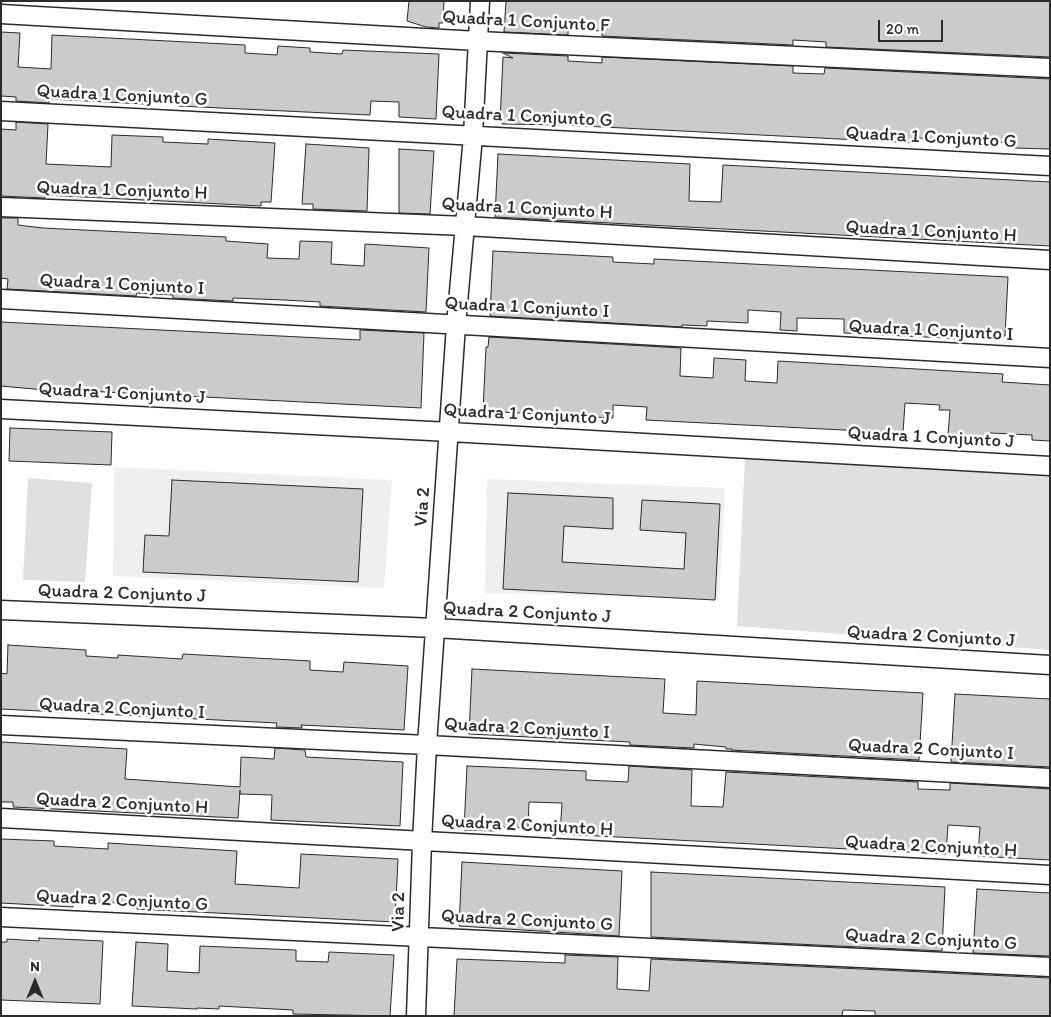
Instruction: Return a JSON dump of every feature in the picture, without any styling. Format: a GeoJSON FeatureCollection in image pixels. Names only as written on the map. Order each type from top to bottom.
{"type":"FeatureCollection","features":[{"type":"Feature","properties":{"kind":"street","name":"Via 2"},"geometry":{"type":"LineString","coordinates":[[416,1016],[427,745],[456,325],[473,136],[480,1]]}},
{"type":"Feature","properties":{"kind":"street","name":"Quadra 1 Conjunto F"},"geometry":{"type":"LineString","coordinates":[[1,14],[478,41],[1050,68]]}},
{"type":"Feature","properties":{"kind":"street","name":"Quadra 1 Conjunto G"},"geometry":{"type":"LineString","coordinates":[[1,111],[1050,166]]}},
{"type":"Feature","properties":{"kind":"street","name":"Quadra 1 Conjunto H"},"geometry":{"type":"LineString","coordinates":[[1,207],[465,226],[1050,260]]}},
{"type":"Feature","properties":{"kind":"street","name":"Quadra 1 Conjunto I"},"geometry":{"type":"LineString","coordinates":[[1,299],[1050,358]]}},
{"type":"Feature","properties":{"kind":"street","name":"Quadra 1 Conjunto J"},"geometry":{"type":"LineString","coordinates":[[1,409],[1050,466]]}},
{"type":"Feature","properties":{"kind":"street","name":"Quadra 2 Conjunto J"},"geometry":{"type":"LineString","coordinates":[[1,610],[435,628],[1050,665]]}},
{"type":"Feature","properties":{"kind":"street","name":"Quadra 2 Conjunto I"},"geometry":{"type":"LineString","coordinates":[[1,724],[1050,778]]}},
{"type":"Feature","properties":{"kind":"street","name":"Quadra 2 Conjunto H"},"geometry":{"type":"LineString","coordinates":[[1,818],[422,842],[1050,874]]}},
{"type":"Feature","properties":{"kind":"street","name":"Quadra 2 Conjunto G"},"geometry":{"type":"LineString","coordinates":[[1,917],[1050,968]]}},
{"type":"Feature","properties":{"kind":"shaded area"},"geometry":{"type":"Polygon","coordinates":[[[745,458],[1050,475],[1050,650],[737,626],[745,458]]]}},
{"type":"Feature","properties":{"kind":"shaded area"},"geometry":{"type":"Polygon","coordinates":[[[114,467],[392,480],[384,588],[113,576],[114,467]]]}},
{"type":"Feature","properties":{"kind":"shaded area"},"geometry":{"type":"Polygon","coordinates":[[[28,478],[92,483],[85,582],[23,580],[28,478]]]}},
{"type":"Feature","properties":{"kind":"shaded area"},"geometry":{"type":"Polygon","coordinates":[[[487,479],[725,488],[719,599],[485,593],[487,479]]]}},
{"type":"Feature","properties":{"kind":"building"},"geometry":{"type":"Polygon","coordinates":[[[409,1],[444,1],[443,23],[439,23],[439,28],[426,27],[407,21],[409,1]]]}},
{"type":"Feature","properties":{"kind":"building"},"geometry":{"type":"Polygon","coordinates":[[[506,1],[1050,1],[1050,57],[826,47],[826,42],[793,40],[793,45],[602,36],[602,31],[568,29],[568,35],[504,32],[506,1]]]}},
{"type":"Feature","properties":{"kind":"building"},"geometry":{"type":"Polygon","coordinates":[[[1,32],[20,33],[18,67],[51,69],[52,35],[245,45],[245,53],[277,55],[278,46],[310,48],[310,52],[342,54],[343,50],[439,54],[436,119],[399,117],[399,102],[371,101],[370,115],[178,106],[178,102],[145,100],[145,104],[49,99],[49,103],[16,101],[16,97],[1,96],[1,32]]]}},
{"type":"Feature","properties":{"kind":"building"},"geometry":{"type":"Polygon","coordinates":[[[503,53],[568,56],[568,61],[602,63],[602,57],[793,66],[793,73],[824,74],[825,68],[1050,79],[1050,149],[1014,148],[1015,143],[977,141],[976,146],[954,145],[954,140],[918,138],[918,143],[564,125],[502,124],[500,122],[503,57],[513,58],[503,53]]]}},
{"type":"Feature","properties":{"kind":"building"},"geometry":{"type":"Polygon","coordinates":[[[16,122],[48,124],[46,164],[111,167],[112,135],[163,137],[163,142],[208,144],[208,139],[275,143],[271,202],[261,202],[261,206],[45,195],[45,198],[1,196],[1,129],[16,130],[16,122]]]}},
{"type":"Feature","properties":{"kind":"building"},"geometry":{"type":"Polygon","coordinates":[[[306,144],[369,148],[367,211],[313,209],[313,204],[302,204],[306,144]]]}},
{"type":"Feature","properties":{"kind":"building"},"geometry":{"type":"Polygon","coordinates":[[[399,149],[434,151],[430,214],[399,213],[399,149]]]}},
{"type":"Feature","properties":{"kind":"building"},"geometry":{"type":"Polygon","coordinates":[[[498,154],[690,164],[689,201],[721,202],[723,165],[1050,182],[1050,246],[495,217],[498,154]]]}},
{"type":"Feature","properties":{"kind":"building"},"geometry":{"type":"Polygon","coordinates":[[[1,218],[18,218],[18,225],[43,228],[226,237],[226,241],[268,244],[267,258],[299,259],[300,241],[332,242],[331,264],[364,266],[365,244],[429,248],[426,312],[320,306],[320,302],[284,300],[233,298],[233,301],[173,298],[173,295],[137,293],[136,296],[7,289],[8,279],[1,278],[1,218]]]}},
{"type":"Feature","properties":{"kind":"building"},"geometry":{"type":"Polygon","coordinates":[[[493,251],[613,257],[613,262],[654,264],[654,259],[1008,277],[1005,336],[967,335],[967,339],[844,333],[844,319],[797,318],[797,331],[780,330],[781,312],[748,310],[748,323],[707,321],[707,326],[682,325],[682,327],[490,316],[493,251]]]}},
{"type":"Feature","properties":{"kind":"building"},"geometry":{"type":"Polygon","coordinates":[[[1,322],[360,340],[360,330],[424,333],[421,408],[67,390],[67,392],[1,386],[1,322]]]}},
{"type":"Feature","properties":{"kind":"building"},"geometry":{"type":"Polygon","coordinates":[[[489,337],[681,348],[680,376],[713,378],[714,358],[746,360],[745,381],[777,383],[778,361],[1003,374],[1002,382],[1050,385],[1050,441],[1032,440],[1032,435],[990,433],[990,437],[948,435],[950,410],[939,410],[940,405],[905,403],[903,433],[646,420],[647,407],[613,405],[613,418],[483,411],[486,347],[488,347],[489,337]]]}},
{"type":"Feature","properties":{"kind":"building"},"geometry":{"type":"Polygon","coordinates":[[[10,428],[112,432],[111,465],[9,461],[10,428]]]}},
{"type":"Feature","properties":{"kind":"building"},"geometry":{"type":"Polygon","coordinates":[[[172,480],[363,489],[358,582],[143,572],[145,535],[169,536],[172,480]]]}},
{"type":"Feature","properties":{"kind":"building"},"geometry":{"type":"Polygon","coordinates":[[[508,493],[613,498],[613,529],[564,526],[562,562],[684,569],[686,533],[640,530],[642,500],[720,504],[715,600],[503,589],[508,493]]]}},
{"type":"Feature","properties":{"kind":"building"},"geometry":{"type":"Polygon","coordinates":[[[8,645],[86,650],[86,656],[118,658],[118,655],[182,659],[183,654],[310,661],[310,670],[343,672],[344,662],[408,666],[404,730],[301,725],[302,728],[276,727],[277,723],[1,709],[1,673],[7,674],[8,645]]]}},
{"type":"Feature","properties":{"kind":"building"},"geometry":{"type":"Polygon","coordinates":[[[472,669],[665,679],[663,713],[696,715],[697,681],[923,693],[919,760],[731,750],[726,749],[726,747],[694,744],[694,748],[630,745],[630,742],[469,734],[472,669]]]}},
{"type":"Feature","properties":{"kind":"building"},"geometry":{"type":"Polygon","coordinates":[[[955,694],[1050,699],[1050,767],[951,762],[955,694]]]}},
{"type":"Feature","properties":{"kind":"building"},"geometry":{"type":"Polygon","coordinates":[[[1,742],[127,749],[125,779],[240,787],[241,757],[274,759],[275,748],[305,750],[306,757],[403,762],[400,826],[271,820],[272,795],[240,794],[240,790],[238,818],[13,807],[13,802],[1,802],[1,742]]]}},
{"type":"Feature","properties":{"kind":"building"},"geometry":{"type":"Polygon","coordinates":[[[467,766],[586,771],[586,780],[628,782],[629,766],[692,770],[691,806],[723,807],[726,772],[918,782],[918,789],[950,790],[950,783],[1050,789],[1050,860],[978,856],[980,827],[948,825],[946,854],[560,834],[562,803],[529,802],[528,828],[496,827],[496,831],[464,830],[467,766]]]}},
{"type":"Feature","properties":{"kind":"building"},"geometry":{"type":"Polygon","coordinates":[[[1,839],[54,841],[54,846],[108,849],[108,843],[237,851],[235,884],[299,888],[301,854],[398,859],[395,922],[137,909],[137,904],[96,902],[73,901],[73,907],[1,903],[1,839]]]}},
{"type":"Feature","properties":{"kind":"building"},"geometry":{"type":"Polygon","coordinates":[[[462,862],[622,871],[619,936],[459,926],[462,862]]]}},
{"type":"Feature","properties":{"kind":"building"},"geometry":{"type":"Polygon","coordinates":[[[651,872],[945,887],[942,951],[651,937],[651,872]]]}},
{"type":"Feature","properties":{"kind":"building"},"geometry":{"type":"Polygon","coordinates":[[[977,889],[1050,893],[1050,956],[973,953],[977,889]]]}},
{"type":"Feature","properties":{"kind":"building"},"geometry":{"type":"Polygon","coordinates":[[[39,938],[103,941],[100,1004],[1,1000],[1,942],[7,942],[7,939],[39,941],[39,938]]]}},
{"type":"Feature","properties":{"kind":"building"},"geometry":{"type":"Polygon","coordinates":[[[136,942],[168,944],[167,971],[199,973],[200,946],[296,950],[296,961],[328,962],[329,952],[394,955],[390,1016],[293,1014],[293,1010],[219,1006],[219,1009],[197,1009],[132,1006],[136,942]]]}},
{"type":"Feature","properties":{"kind":"building"},"geometry":{"type":"Polygon","coordinates":[[[565,955],[618,957],[617,989],[649,991],[651,959],[1050,978],[1050,1016],[875,1016],[875,1011],[843,1010],[842,1016],[454,1016],[457,959],[565,963],[565,955]]]}}]}
